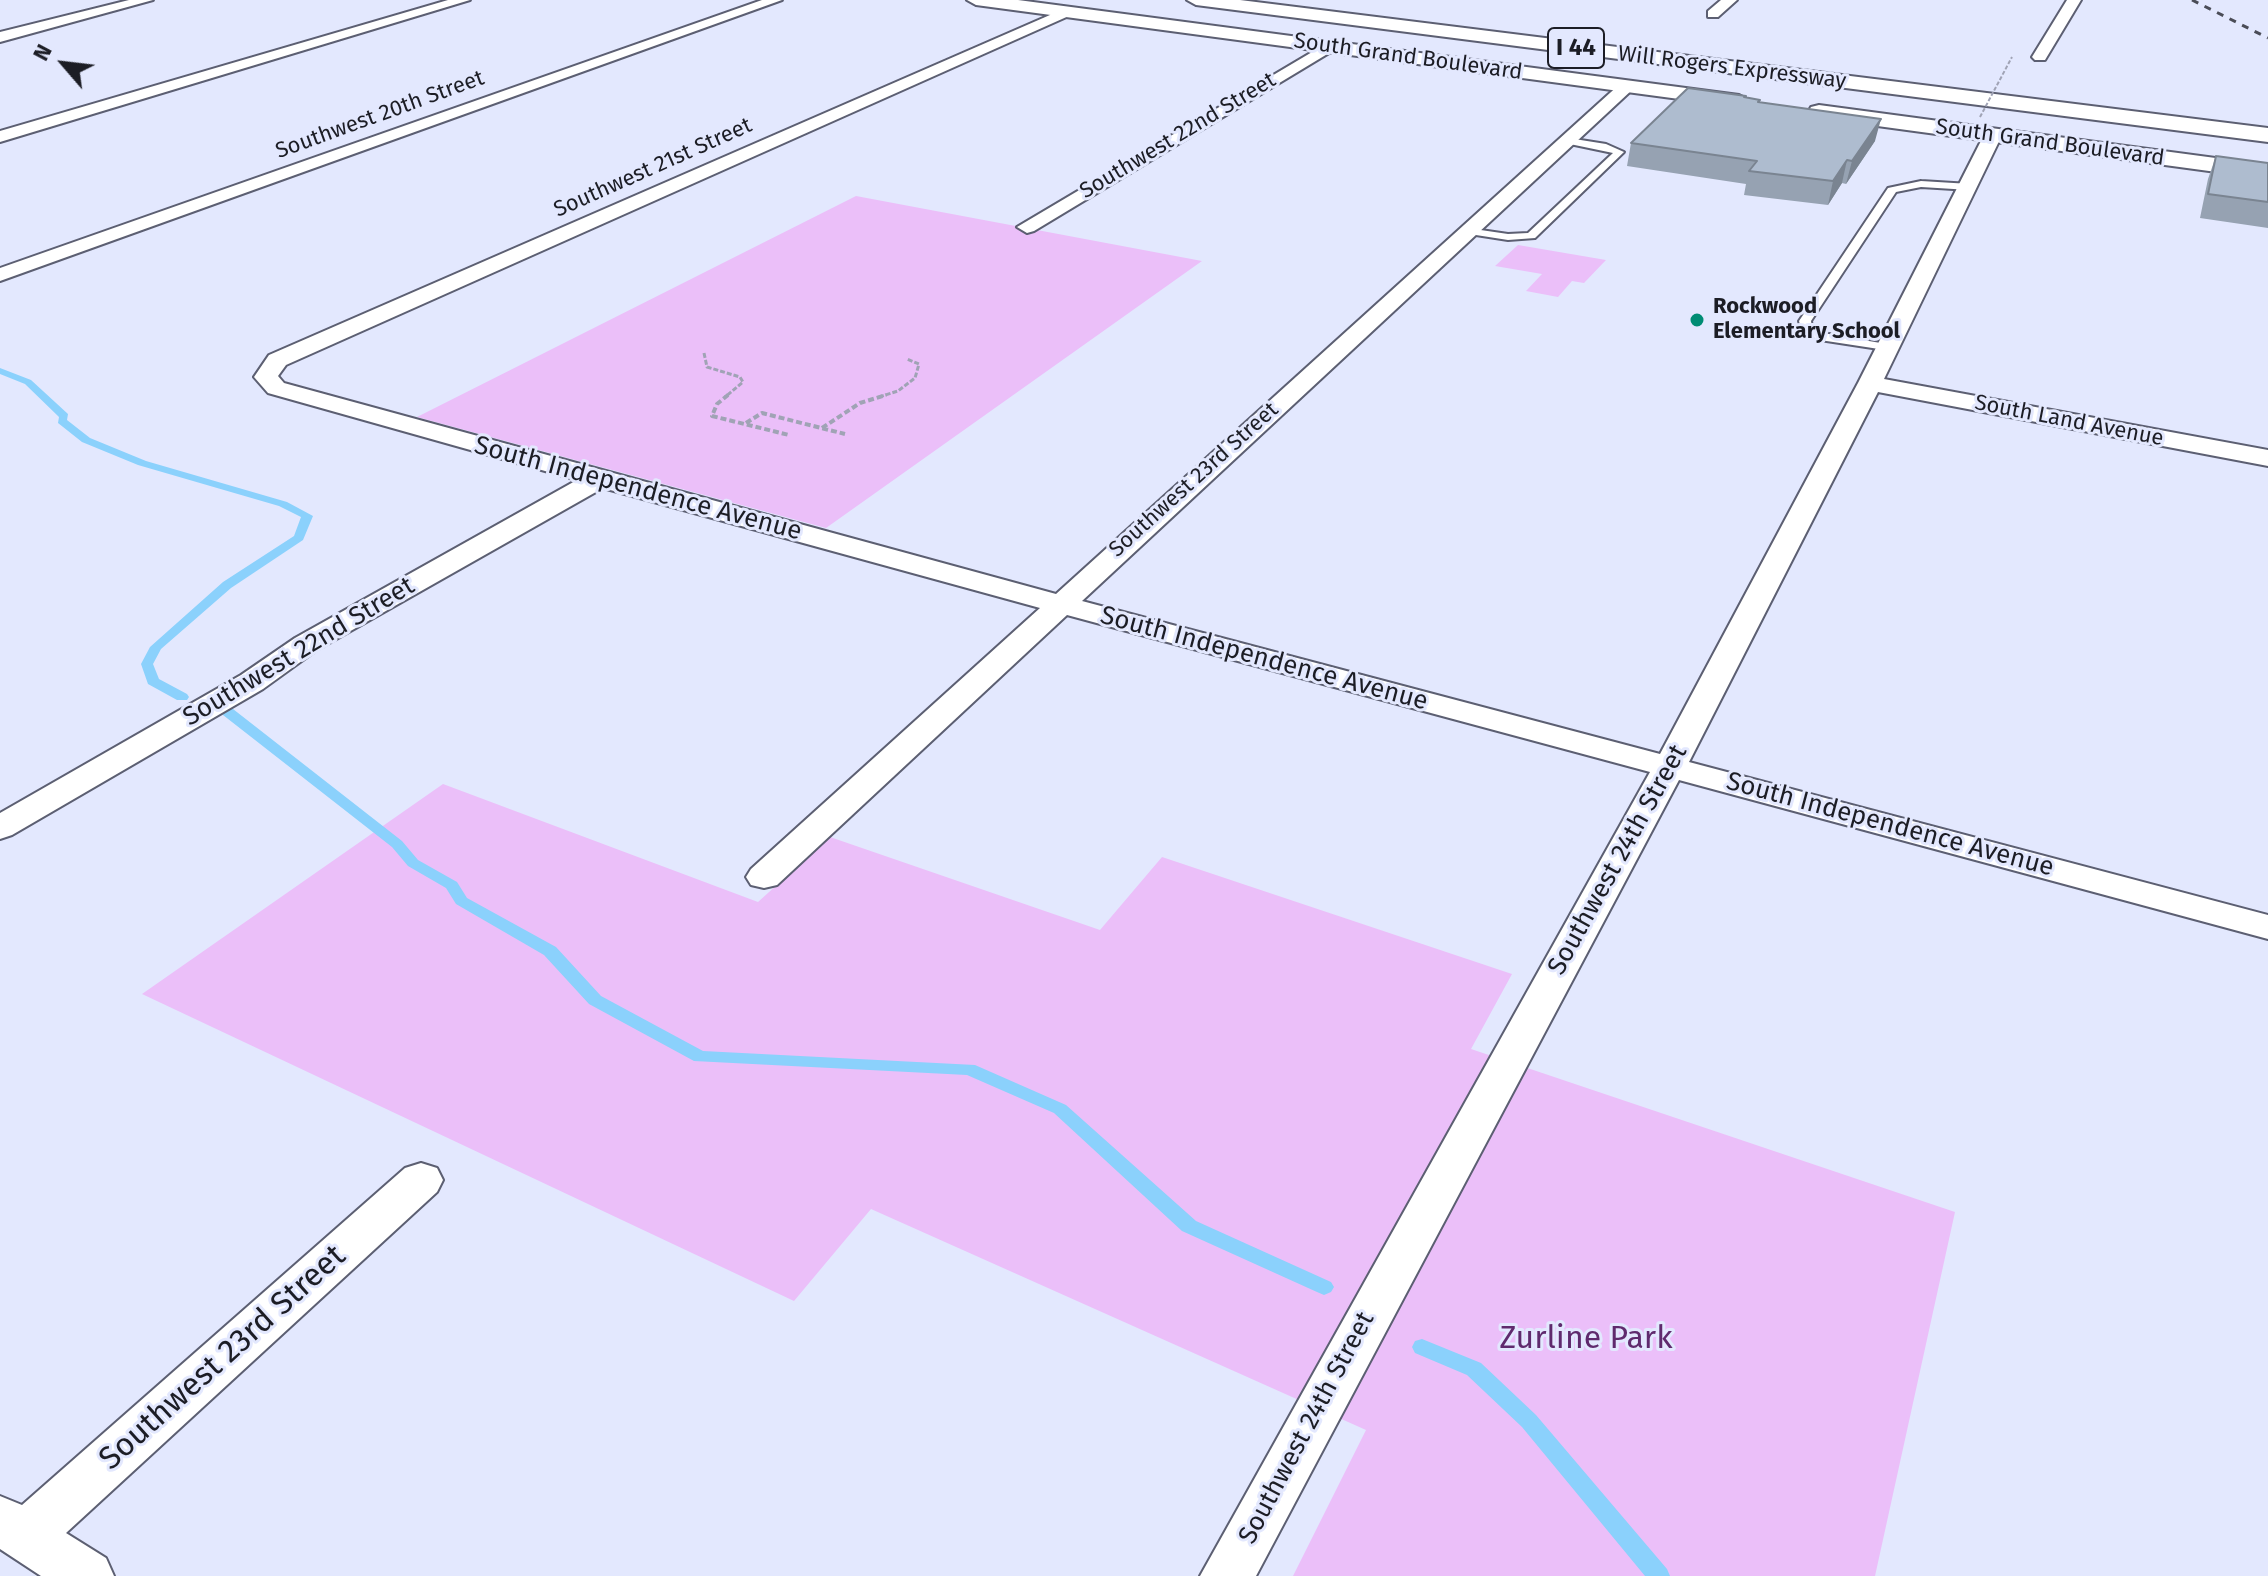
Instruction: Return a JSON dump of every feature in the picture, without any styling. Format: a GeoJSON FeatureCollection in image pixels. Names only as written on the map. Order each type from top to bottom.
{"type":"FeatureCollection","features":[{"type":"Feature","properties":{"kind":"main road","name":"South Grand Boulevard"},"geometry":{"type":"LineString","coordinates":[[976,0],[1754,103]]}},
{"type":"Feature","properties":{"kind":"main road","name":"Will Rogers Expressway"},"geometry":{"type":"LineString","coordinates":[[1196,0],[2268,135]]}},
{"type":"Feature","properties":{"kind":"main road","name":"South Grand Boulevard"},"geometry":{"type":"LineString","coordinates":[[1802,110],[1986,126],[2268,172]]}},
{"type":"Feature","properties":{"kind":"street"},"geometry":{"type":"LineString","coordinates":[[0,37],[146,0]]}},
{"type":"Feature","properties":{"kind":"street"},"geometry":{"type":"LineString","coordinates":[[0,137],[463,0]]}},
{"type":"Feature","properties":{"kind":"street","name":"Southwest 20th Street"},"geometry":{"type":"LineString","coordinates":[[0,275],[775,0]]}},
{"type":"Feature","properties":{"kind":"street"},"geometry":{"type":"LineString","coordinates":[[1713,14],[1730,0]]}},
{"type":"Feature","properties":{"kind":"street"},"geometry":{"type":"LineString","coordinates":[[2040,57],[2074,0]]}},
{"type":"Feature","properties":{"kind":"street","name":"Southwest 21st Street"},"geometry":{"type":"LineString","coordinates":[[266,377],[277,360],[1066,12]]}},
{"type":"Feature","properties":{"kind":"street","name":"Southwest 22nd Street"},"geometry":{"type":"LineString","coordinates":[[1027,227],[1329,47]]}},
{"type":"Feature","properties":{"kind":"street","name":"Southwest 23rd Street"},"geometry":{"type":"LineString","coordinates":[[764,877],[1627,86]]}},
{"type":"Feature","properties":{"kind":"street","name":"Southwest 24th Street"},"geometry":{"type":"LineString","coordinates":[[1227,1576],[1670,766],[1970,187],[1986,126]]}},
{"type":"Feature","properties":{"kind":"street","name":"South Independence Avenue"},"geometry":{"type":"LineString","coordinates":[[266,377],[276,388],[599,479],[1058,605],[2268,927]]}},
{"type":"Feature","properties":{"kind":"street","name":"South Land Avenue"},"geometry":{"type":"LineString","coordinates":[[1870,383],[2268,458]]}},
{"type":"Feature","properties":{"kind":"street","name":"Southwest 22nd Street"},"geometry":{"type":"LineString","coordinates":[[0,828],[252,682],[306,644],[599,479]]}},
{"type":"Feature","properties":{"kind":"street","name":"Southwest 23rd Street"},"geometry":{"type":"LineString","coordinates":[[13,1528],[421,1180]]}},
{"type":"Feature","properties":{"kind":"street"},"geometry":{"type":"LineString","coordinates":[[13,1528],[87,1576]]}},
{"type":"Feature","properties":{"kind":"lane"},"geometry":{"type":"LineString","coordinates":[[1467,231],[1508,237],[1531,236],[1619,152],[1568,141]]}},
{"type":"Feature","properties":{"kind":"lane"},"geometry":{"type":"LineString","coordinates":[[1888,348],[1820,336],[1806,330],[1805,321],[1892,190],[1921,184],[1970,187]]}},
{"type":"Feature","properties":{"kind":"path"},"geometry":{"type":"LineString","coordinates":[[1986,126],[2012,57]]}},
{"type":"Feature","properties":{"kind":"path"},"geometry":{"type":"LineString","coordinates":[[704,353],[707,367],[740,377],[743,382],[717,404],[712,416],[789,435]]}},
{"type":"Feature","properties":{"kind":"path"},"geometry":{"type":"LineString","coordinates":[[822,428],[860,403],[898,391],[915,378],[919,364],[907,359]]}},
{"type":"Feature","properties":{"kind":"path"},"geometry":{"type":"LineString","coordinates":[[745,424],[762,413],[845,434]]}},
{"type":"Feature","properties":{"kind":"green space"},"geometry":{"type":"Polygon","coordinates":[[[856,196],[1202,261],[826,528],[417,417],[856,196]]]}},
{"type":"Feature","properties":{"kind":"green space"},"geometry":{"type":"Polygon","coordinates":[[[1518,245],[1606,260],[1584,283],[1572,281],[1558,297],[1526,291],[1542,274],[1495,266],[1518,245]]]}},
{"type":"Feature","properties":{"kind":"green space","name":"Zurline Park"},"geometry":{"type":"Polygon","coordinates":[[[443,784],[758,902],[830,837],[1100,930],[1162,857],[1512,974],[1471,1049],[1955,1212],[1875,1576],[1293,1576],[1366,1430],[871,1209],[794,1301],[142,994],[443,784]]]}},
{"type":"Feature","properties":{"kind":"building"},"geometry":{"type":"Polygon","coordinates":[[[1688,88],[1746,96],[1760,100],[1758,102],[1881,119],[1852,161],[1847,160],[1833,181],[1749,171],[1757,161],[1631,143],[1688,88]]]}},
{"type":"Feature","properties":{"kind":"building"},"geometry":{"type":"Polygon","coordinates":[[[2216,156],[2268,163],[2268,202],[2208,194],[2216,156]]]}},
{"type":"Feature","properties":{"kind":"waterway"},"geometry":{"type":"LineString","coordinates":[[0,371],[28,382],[64,416],[62,421],[86,440],[142,463],[283,504],[307,516],[299,538],[227,585],[156,647],[147,664],[153,681],[182,697]]}},
{"type":"Feature","properties":{"kind":"waterway"},"geometry":{"type":"LineString","coordinates":[[228,712],[397,844],[413,863],[452,885],[461,901],[550,951],[595,1000],[700,1057],[969,1069],[1060,1109],[1189,1226],[1324,1287]]}},
{"type":"Feature","properties":{"kind":"waterway"},"geometry":{"type":"LineString","coordinates":[[1422,1347],[1474,1369],[1529,1421],[1659,1576]]}},
{"type":"Feature","properties":{"kind":"railway"},"geometry":{"type":"LineString","coordinates":[[2192,0],[2268,38]]}},
{"type":"Feature","properties":{"kind":"place","name":"Rockwood Elementary School"},"geometry":{"type":"Point","coordinates":[1697,320]}}]}
